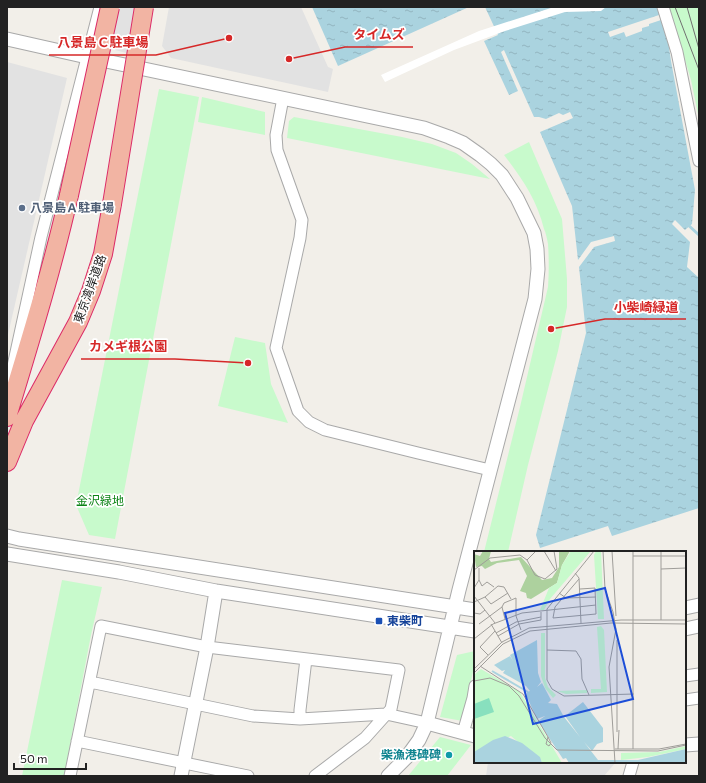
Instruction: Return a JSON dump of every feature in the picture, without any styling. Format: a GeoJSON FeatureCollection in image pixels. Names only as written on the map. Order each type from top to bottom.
{"type":"FeatureCollection","features":[{"type":"Feature","properties":{"kind":"highway"},"geometry":{"type":"LineString","coordinates":[[7,417],[57,247],[110,7]]}},
{"type":"Feature","properties":{"kind":"highway","name":"東京湾岸道路"},"geometry":{"type":"LineString","coordinates":[[7,462],[26,415],[78,322],[92,291],[103,254],[144,7]]}},
{"type":"Feature","properties":{"kind":"street"},"geometry":{"type":"LineString","coordinates":[[7,394],[41,237],[100,7]]}},
{"type":"Feature","properties":{"kind":"street"},"geometry":{"type":"LineString","coordinates":[[140,68],[153,7]]}},
{"type":"Feature","properties":{"kind":"street"},"geometry":{"type":"LineString","coordinates":[[663,7],[677,52],[699,161]]}},
{"type":"Feature","properties":{"kind":"street"},"geometry":{"type":"LineString","coordinates":[[7,39],[424,128],[463,143],[491,164],[502,175],[518,198],[534,234],[537,250],[538,269],[534,298],[455,606],[427,724],[419,740],[406,758],[388,776]]}},
{"type":"Feature","properties":{"kind":"street"},"geometry":{"type":"LineString","coordinates":[[283,98],[276,134],[277,150],[302,220],[300,238],[276,348],[298,411],[309,422],[325,430],[490,470]]}},
{"type":"Feature","properties":{"kind":"street"},"geometry":{"type":"LineString","coordinates":[[7,536],[474,610]]}},
{"type":"Feature","properties":{"kind":"street"},"geometry":{"type":"LineString","coordinates":[[7,554],[119,572],[216,591],[474,631]]}},
{"type":"Feature","properties":{"kind":"street"},"geometry":{"type":"LineString","coordinates":[[181,776],[207,647],[216,591]]}},
{"type":"Feature","properties":{"kind":"street"},"geometry":{"type":"LineString","coordinates":[[686,608],[699,605]]}},
{"type":"Feature","properties":{"kind":"street"},"geometry":{"type":"LineString","coordinates":[[70,776],[101,626],[207,647],[399,670],[391,709],[365,738],[315,776]]}},
{"type":"Feature","properties":{"kind":"street"},"geometry":{"type":"LineString","coordinates":[[686,629],[699,626]]}},
{"type":"Feature","properties":{"kind":"street"},"geometry":{"type":"LineString","coordinates":[[300,719],[306,659]]}},
{"type":"Feature","properties":{"kind":"street"},"geometry":{"type":"LineString","coordinates":[[686,676],[699,674]]}},
{"type":"Feature","properties":{"kind":"street"},"geometry":{"type":"LineString","coordinates":[[90,682],[253,716],[300,719],[386,714],[469,734]]}},
{"type":"Feature","properties":{"kind":"street"},"geometry":{"type":"LineString","coordinates":[[469,734],[466,724],[474,698]]}},
{"type":"Feature","properties":{"kind":"street"},"geometry":{"type":"LineString","coordinates":[[686,700],[699,698]]}},
{"type":"Feature","properties":{"kind":"street"},"geometry":{"type":"LineString","coordinates":[[77,740],[248,776]]}},
{"type":"Feature","properties":{"kind":"street"},"geometry":{"type":"LineString","coordinates":[[686,745],[699,744]]}},
{"type":"Feature","properties":{"kind":"street"},"geometry":{"type":"LineString","coordinates":[[629,776],[633,763]]}},
{"type":"Feature","properties":{"kind":"green space"},"geometry":{"type":"Polygon","coordinates":[[[669,7],[699,7],[699,119],[691,80],[669,7]]]}},
{"type":"Feature","properties":{"kind":"green space","name":"金沢緑地"},"geometry":{"type":"Polygon","coordinates":[[[159,89],[199,97],[115,539],[89,535],[76,505],[159,89]]]}},
{"type":"Feature","properties":{"kind":"green space"},"geometry":{"type":"Polygon","coordinates":[[[202,97],[265,112],[265,135],[198,122],[202,97]]]}},
{"type":"Feature","properties":{"kind":"green space"},"geometry":{"type":"Polygon","coordinates":[[[294,117],[432,144],[456,153],[490,179],[287,138],[289,121],[294,117]]]}},
{"type":"Feature","properties":{"kind":"green space"},"geometry":{"type":"Polygon","coordinates":[[[529,142],[562,219],[567,279],[567,307],[558,351],[528,465],[508,551],[484,551],[548,287],[548,244],[541,218],[528,190],[504,155],[529,142]]]}},
{"type":"Feature","properties":{"kind":"green space"},"geometry":{"type":"Polygon","coordinates":[[[235,337],[265,343],[271,384],[288,423],[218,406],[235,337]]]}},
{"type":"Feature","properties":{"kind":"green space"},"geometry":{"type":"Polygon","coordinates":[[[62,580],[102,587],[91,635],[64,776],[22,776],[62,580]]]}},
{"type":"Feature","properties":{"kind":"green space"},"geometry":{"type":"Polygon","coordinates":[[[474,651],[474,666],[463,721],[440,717],[457,655],[474,651]]]}},
{"type":"Feature","properties":{"kind":"green space"},"geometry":{"type":"Polygon","coordinates":[[[440,737],[471,745],[447,776],[408,776],[440,737]]]}},
{"type":"Feature","properties":{"kind":"shaded area"},"geometry":{"type":"Polygon","coordinates":[[[106,7],[145,7],[134,55],[96,45],[106,7]]]}},
{"type":"Feature","properties":{"kind":"shaded area"},"geometry":{"type":"Polygon","coordinates":[[[169,7],[301,7],[328,67],[333,69],[328,92],[171,58],[162,46],[169,7]]]}},
{"type":"Feature","properties":{"kind":"shaded area","name":"八景島Ａ駐車場"},"geometry":{"type":"Polygon","coordinates":[[[7,62],[67,78],[7,339],[7,62]]]}},
{"type":"Feature","properties":{"kind":"shaded area"},"geometry":{"type":"Polygon","coordinates":[[[488,763],[615,763],[604,776],[486,776],[488,763]]]}},
{"type":"Feature","properties":{"kind":"water"},"geometry":{"type":"Polygon","coordinates":[[[312,7],[469,7],[338,66],[312,7]]]}},
{"type":"Feature","properties":{"kind":"water"},"geometry":{"type":"Polygon","coordinates":[[[485,7],[660,7],[662,14],[608,32],[610,37],[624,32],[626,37],[642,31],[642,28],[649,26],[649,24],[664,19],[666,27],[695,190],[692,224],[685,230],[675,220],[672,224],[690,242],[687,267],[699,278],[699,508],[612,536],[608,526],[540,548],[536,535],[586,333],[579,267],[594,247],[615,241],[614,236],[591,242],[578,260],[572,206],[540,132],[573,118],[570,112],[563,115],[559,113],[546,119],[534,117],[504,50],[501,52],[518,91],[509,95],[484,41],[498,35],[485,7]]]}},
{"type":"Feature","properties":{"kind":"pier"},"geometry":{"type":"Polygon","coordinates":[[[554,7],[606,7],[601,11],[565,12],[505,31],[454,50],[385,82],[381,75],[479,31],[554,7]]]}},
{"type":"Feature","properties":{"kind":"waterway"},"geometry":{"type":"LineString","coordinates":[[687,224],[699,235]]}},
{"type":"Feature","properties":{"kind":"tram line"},"geometry":{"type":"LineString","coordinates":[[675,7],[699,70]]}},
{"type":"Feature","properties":{"kind":"tram line"},"geometry":{"type":"LineString","coordinates":[[687,7],[699,49]]}},
{"type":"Feature","properties":{"kind":"place","name":"八景島Ｃ駐車場"},"geometry":{"type":"Point","coordinates":[229,38]}},
{"type":"Feature","properties":{"kind":"place","name":"タイムズ"},"geometry":{"type":"Point","coordinates":[289,59]}},
{"type":"Feature","properties":{"kind":"place","name":"八景島Ａ駐車場"},"geometry":{"type":"Point","coordinates":[22,208]}},
{"type":"Feature","properties":{"kind":"place","name":"小柴崎緑道"},"geometry":{"type":"Point","coordinates":[551,329]}},
{"type":"Feature","properties":{"kind":"place","name":"カメギ根公園"},"geometry":{"type":"Point","coordinates":[248,363]}},
{"type":"Feature","properties":{"kind":"place","name":"東柴町"},"geometry":{"type":"Point","coordinates":[379,621]}},
{"type":"Feature","properties":{"kind":"place","name":"柴漁港碑碑"},"geometry":{"type":"Point","coordinates":[449,755]}}]}
